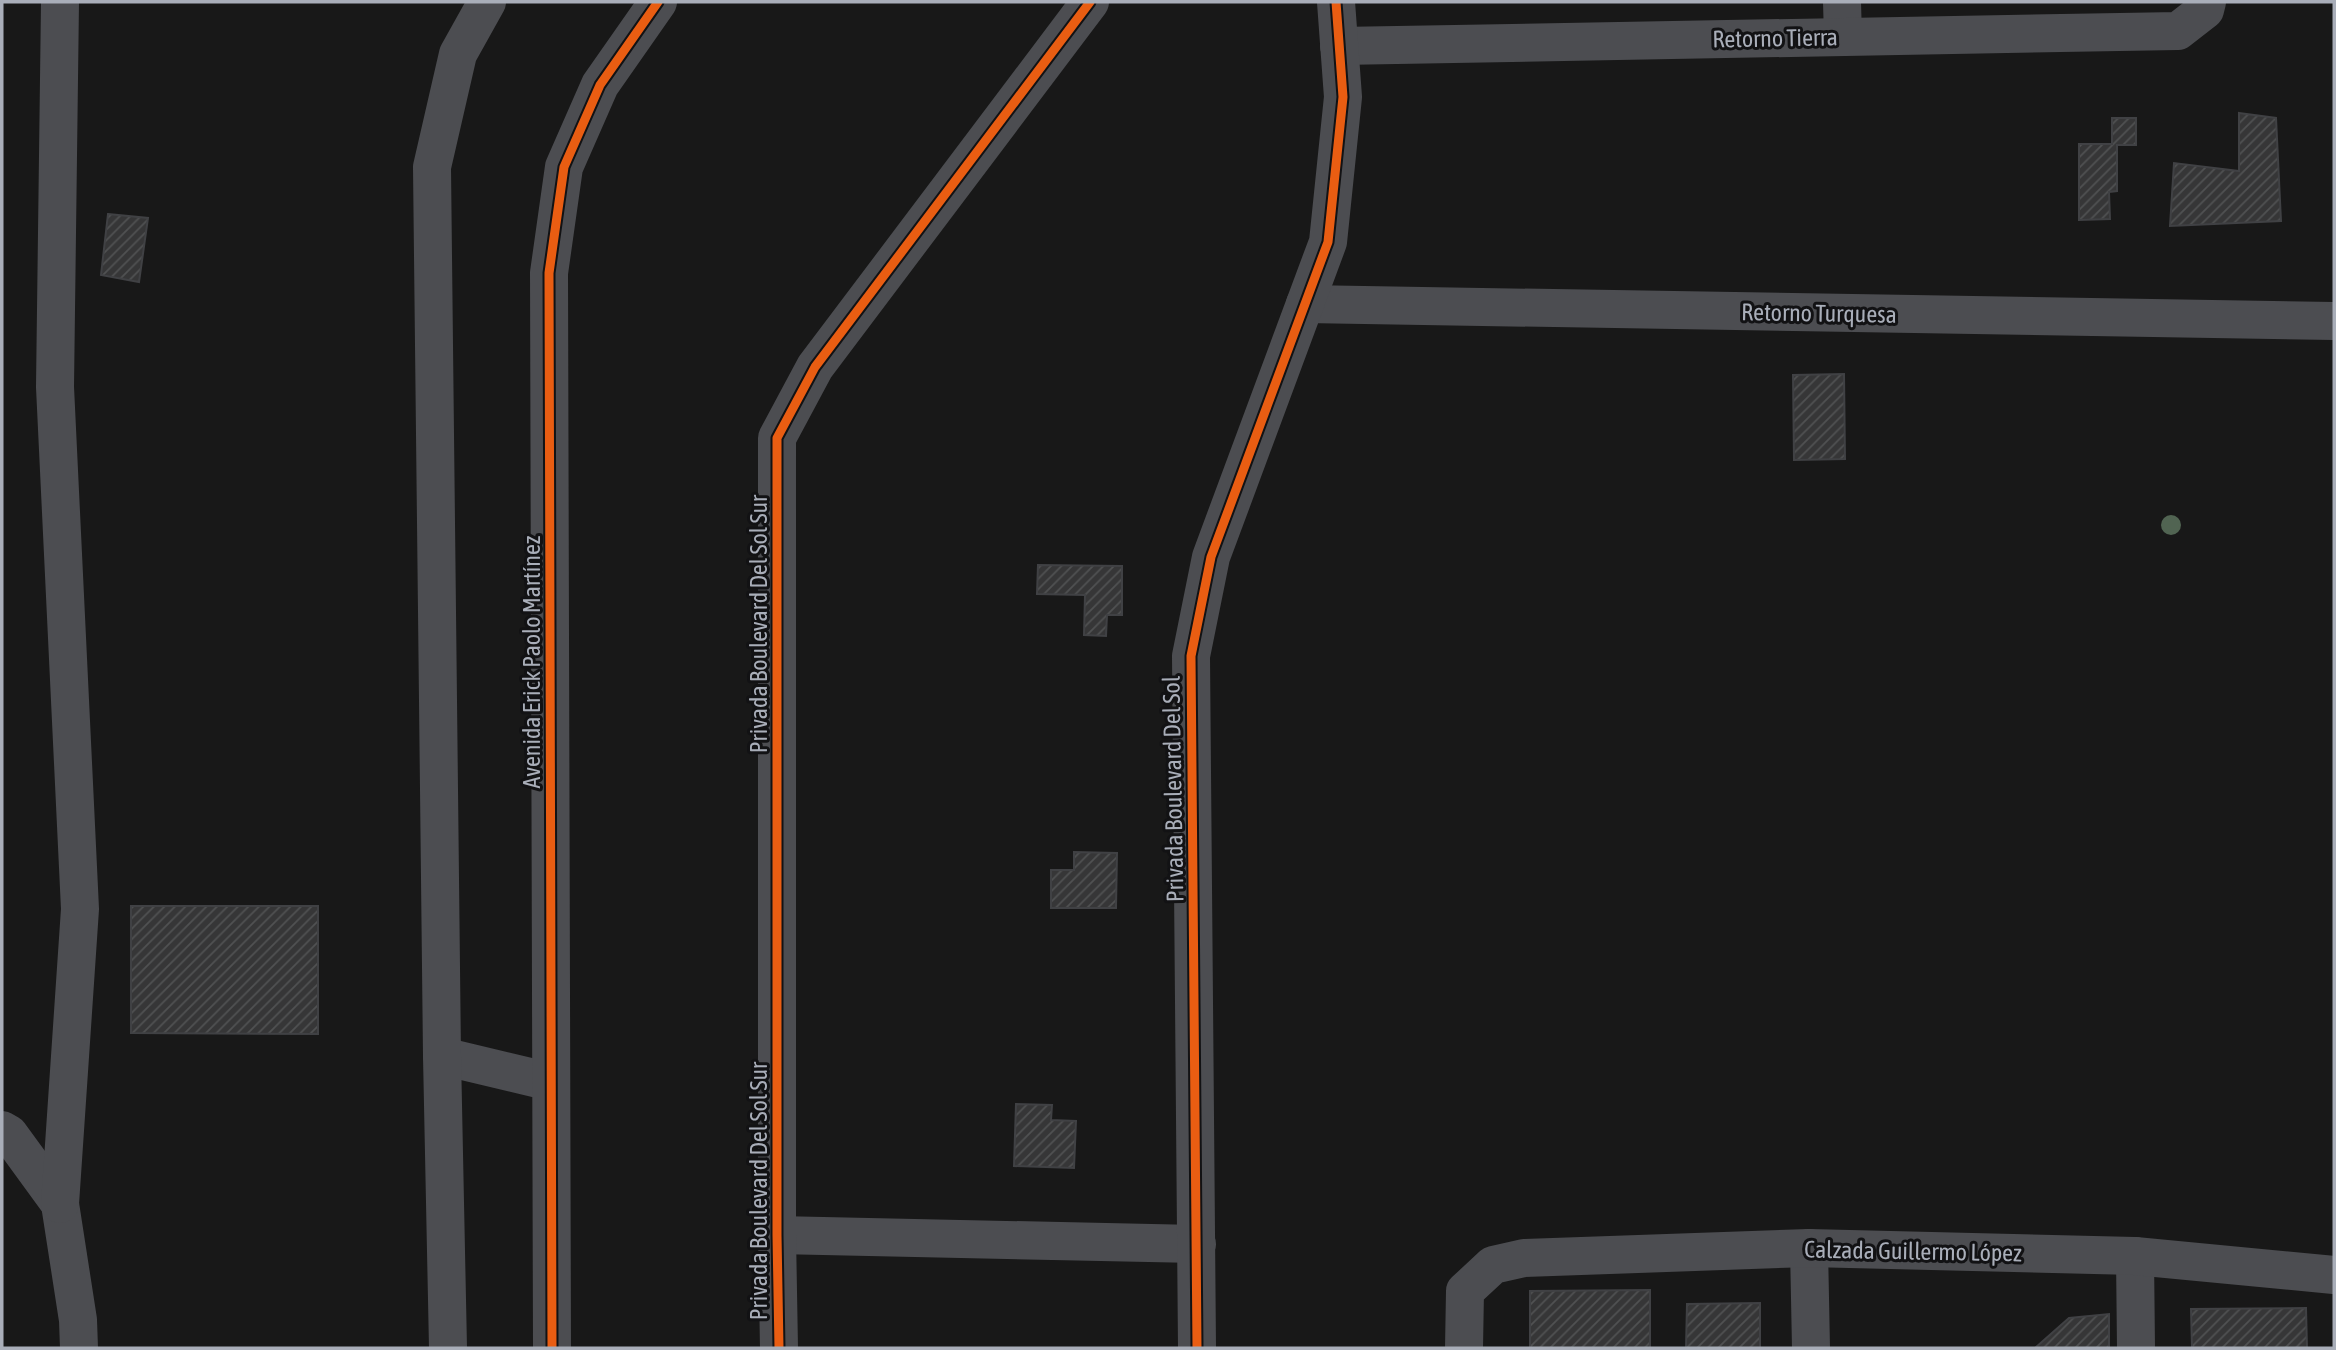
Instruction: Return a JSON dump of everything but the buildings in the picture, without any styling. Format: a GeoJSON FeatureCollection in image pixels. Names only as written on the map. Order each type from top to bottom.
{"type":"FeatureCollection","features":[{"type":"Feature","properties":{"kind":"street"},"geometry":{"type":"LineString","coordinates":[[60,2],[55,387],[80,909],[60,1204],[78,1320],[79,1348]]}},
{"type":"Feature","properties":{"kind":"street"},"geometry":{"type":"LineString","coordinates":[[448,1348],[432,167],[458,54],[487,2]]}},
{"type":"Feature","properties":{"kind":"street","name":"Avenida Erick Paolo Martínez"},"geometry":{"type":"LineString","coordinates":[[552,1348],[549,273],[564,167],[600,85],[657,2]]}},
{"type":"Feature","properties":{"kind":"street","name":"Privada Boulevard Del Sol Sur"},"geometry":{"type":"LineString","coordinates":[[779,1348],[776,1235],[777,438],[815,366],[1090,2]]}},
{"type":"Feature","properties":{"kind":"street","name":"Privada Boulevard Del Sol"},"geometry":{"type":"LineString","coordinates":[[1197,1348],[1191,656],[1211,557],[1328,242],[1343,97],[1336,2]]}},
{"type":"Feature","properties":{"kind":"street","name":"Retorno Tierra"},"geometry":{"type":"LineString","coordinates":[[1339,46],[1842,19],[2178,30],[2206,6]]}},
{"type":"Feature","properties":{"kind":"street","name":"Retorno Turquesa"},"geometry":{"type":"LineString","coordinates":[[1305,304],[2334,321]]}},
{"type":"Feature","properties":{"kind":"street"},"geometry":{"type":"LineString","coordinates":[[442,1056],[551,1082]]}},
{"type":"Feature","properties":{"kind":"street"},"geometry":{"type":"LineString","coordinates":[[2,1130],[9,1134],[60,1204]]}},
{"type":"Feature","properties":{"kind":"street"},"geometry":{"type":"LineString","coordinates":[[776,1235],[1197,1244]]}},
{"type":"Feature","properties":{"kind":"street"},"geometry":{"type":"LineString","coordinates":[[1809,1248],[1811,1348]]}},
{"type":"Feature","properties":{"kind":"street","name":"Calzada Guillermo López"},"geometry":{"type":"LineString","coordinates":[[1464,1348],[1465,1291],[1493,1265],[1524,1258],[1809,1248],[2135,1256],[2334,1275]]}},
{"type":"Feature","properties":{"kind":"street"},"geometry":{"type":"LineString","coordinates":[[2135,1256],[2136,1348]]}},
{"type":"Feature","properties":{"kind":"cycle path"},"geometry":{"type":"LineString","coordinates":[[552,1348],[549,273],[564,167],[600,85],[658,2]]}},
{"type":"Feature","properties":{"kind":"cycle path"},"geometry":{"type":"LineString","coordinates":[[779,1348],[777,438],[815,367],[1090,2]]}},
{"type":"Feature","properties":{"kind":"cycle path"},"geometry":{"type":"LineString","coordinates":[[1197,1348],[1191,656],[1211,557],[1328,242],[1343,97],[1336,2]]}}]}
